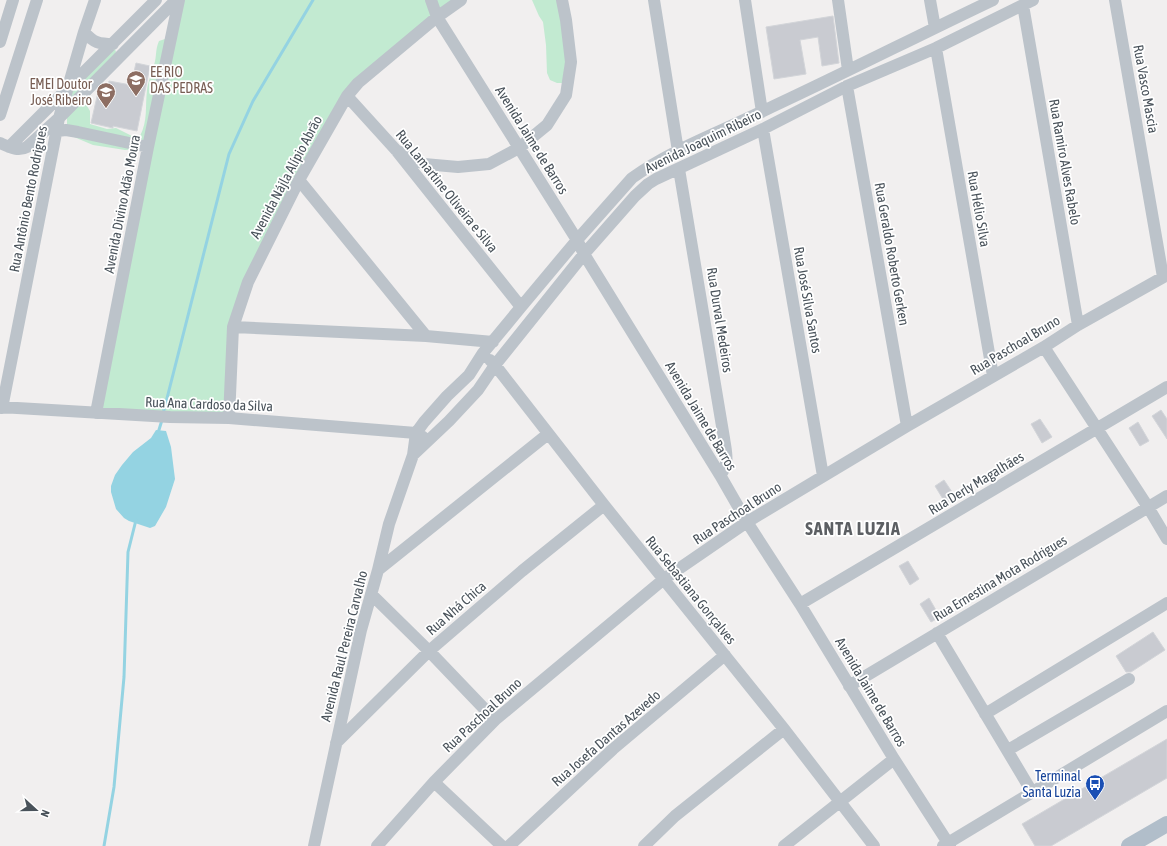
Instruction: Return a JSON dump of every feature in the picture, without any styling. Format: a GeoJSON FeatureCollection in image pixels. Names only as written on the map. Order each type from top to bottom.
{"type":"FeatureCollection","features":[{"type":"Feature","properties":{"kind":"main road"},"geometry":{"type":"LineString","coordinates":[[1129,846],[1167,824]]}},
{"type":"Feature","properties":{"kind":"street"},"geometry":{"type":"LineString","coordinates":[[0,42],[3,25],[13,0]]}},
{"type":"Feature","properties":{"kind":"street"},"geometry":{"type":"LineString","coordinates":[[0,115],[37,0]]}},
{"type":"Feature","properties":{"kind":"street","name":"Rua Antônio Bento Rodrigues"},"geometry":{"type":"LineString","coordinates":[[1,408],[59,118],[95,0]]}},
{"type":"Feature","properties":{"kind":"street"},"geometry":{"type":"LineString","coordinates":[[156,0],[68,89],[5,145],[20,150],[27,147],[59,118],[177,0]]}},
{"type":"Feature","properties":{"kind":"street","name":"Avenida Divino Adão Moura"},"geometry":{"type":"LineString","coordinates":[[96,413],[177,0]]}},
{"type":"Feature","properties":{"kind":"street","name":"Avenida Jaime de Barros"},"geometry":{"type":"LineString","coordinates":[[431,0],[437,17],[577,240],[584,254],[720,475],[747,522],[800,604],[947,845]]}},
{"type":"Feature","properties":{"kind":"street","name":"Avenida Nájla Alípio Abrão"},"geometry":{"type":"LineString","coordinates":[[229,418],[233,326],[248,282],[299,180],[347,96],[358,83],[437,17],[461,0]]}},
{"type":"Feature","properties":{"kind":"street"},"geometry":{"type":"LineString","coordinates":[[396,150],[424,164],[458,167],[489,164],[519,148],[547,125],[566,95],[571,62],[562,0]]}},
{"type":"Feature","properties":{"kind":"street"},"geometry":{"type":"LineString","coordinates":[[654,0],[678,151]]}},
{"type":"Feature","properties":{"kind":"street"},"geometry":{"type":"LineString","coordinates":[[746,0],[762,112]]}},
{"type":"Feature","properties":{"kind":"street"},"geometry":{"type":"LineString","coordinates":[[838,0],[848,70]]}},
{"type":"Feature","properties":{"kind":"street"},"geometry":{"type":"LineString","coordinates":[[930,0],[934,28]]}},
{"type":"Feature","properties":{"kind":"street","name":"Avenida Joaquim Ribeiro"},"geometry":{"type":"LineString","coordinates":[[416,433],[447,396],[469,375],[483,353],[577,240],[632,178],[641,171],[678,151],[993,0]]}},
{"type":"Feature","properties":{"kind":"street","name":"Rua Vasco Mascia"},"geometry":{"type":"LineString","coordinates":[[1115,0],[1165,276]]}},
{"type":"Feature","properties":{"kind":"street","name":"Avenida Joaquim Ribeiro"},"geometry":{"type":"LineString","coordinates":[[429,440],[478,390],[495,365],[584,254],[635,196],[648,184],[763,129],[847,86],[936,48],[1028,2]]}},
{"type":"Feature","properties":{"kind":"street","name":"Rua Ramiro Alves Rabelo"},"geometry":{"type":"LineString","coordinates":[[1028,2],[1078,325]]}},
{"type":"Feature","properties":{"kind":"street"},"geometry":{"type":"LineString","coordinates":[[84,32],[96,42],[113,44]]}},
{"type":"Feature","properties":{"kind":"street","name":"Rua Hélio Silva"},"geometry":{"type":"LineString","coordinates":[[936,48],[993,376]]}},
{"type":"Feature","properties":{"kind":"street","name":"Rua Geraldo Roberto Gerken"},"geometry":{"type":"LineString","coordinates":[[847,86],[907,426]]}},
{"type":"Feature","properties":{"kind":"street","name":"Rua Lamartine Oliveira e Silva"},"geometry":{"type":"LineString","coordinates":[[347,96],[396,150],[521,307]]}},
{"type":"Feature","properties":{"kind":"street","name":"Rua José Silva Santos"},"geometry":{"type":"LineString","coordinates":[[763,129],[823,476]]}},
{"type":"Feature","properties":{"kind":"street"},"geometry":{"type":"LineString","coordinates":[[57,131],[66,130],[78,132],[148,147]]}},
{"type":"Feature","properties":{"kind":"street","name":"Rua Durval Medeiros"},"geometry":{"type":"LineString","coordinates":[[679,169],[724,438],[726,464],[725,470],[720,475]]}},
{"type":"Feature","properties":{"kind":"street"},"geometry":{"type":"LineString","coordinates":[[299,180],[426,336]]}},
{"type":"Feature","properties":{"kind":"street","name":"Rua Paschoal Bruno"},"geometry":{"type":"LineString","coordinates":[[377,846],[434,782],[495,720],[664,580],[747,522],[907,426],[1044,347],[1078,325],[1165,276]]}},
{"type":"Feature","properties":{"kind":"street"},"geometry":{"type":"LineString","coordinates":[[233,326],[426,336],[493,342]]}},
{"type":"Feature","properties":{"kind":"street"},"geometry":{"type":"LineString","coordinates":[[1044,347],[1148,507],[1167,539]]}},
{"type":"Feature","properties":{"kind":"street","name":"Rua Sebastiana Gonçalves"},"geometry":{"type":"LineString","coordinates":[[483,353],[495,365],[604,505],[784,729],[874,846]]}},
{"type":"Feature","properties":{"kind":"street","name":"Rua Derly Magalhães"},"geometry":{"type":"LineString","coordinates":[[800,604],[1167,387]]}},
{"type":"Feature","properties":{"kind":"street","name":"Rua Ana Cardoso da Silva"},"geometry":{"type":"LineString","coordinates":[[1,408],[155,417],[229,418],[416,433]]}},
{"type":"Feature","properties":{"kind":"street"},"geometry":{"type":"LineString","coordinates":[[416,433],[429,440]]}},
{"type":"Feature","properties":{"kind":"street","name":"Avenida Raul Pereira Carvalho"},"geometry":{"type":"LineString","coordinates":[[314,846],[361,630],[389,524],[413,456],[416,433]]}},
{"type":"Feature","properties":{"kind":"street"},"geometry":{"type":"LineString","coordinates":[[378,570],[548,434]]}},
{"type":"Feature","properties":{"kind":"street","name":"Avenida Raul Pereira Carvalho"},"geometry":{"type":"LineString","coordinates":[[413,456],[429,440]]}},
{"type":"Feature","properties":{"kind":"street","name":"Rua Ernestina Mota Rodrigues"},"geometry":{"type":"LineString","coordinates":[[849,686],[1167,496]]}},
{"type":"Feature","properties":{"kind":"street","name":"Rua Nhá Chica"},"geometry":{"type":"LineString","coordinates":[[336,743],[429,650],[522,571],[604,505]]}},
{"type":"Feature","properties":{"kind":"street"},"geometry":{"type":"LineString","coordinates":[[371,594],[429,650],[495,720]]}},
{"type":"Feature","properties":{"kind":"street"},"geometry":{"type":"LineString","coordinates":[[985,714],[1167,603]]}},
{"type":"Feature","properties":{"kind":"street"},"geometry":{"type":"LineString","coordinates":[[937,633],[1032,792]]}},
{"type":"Feature","properties":{"kind":"street","name":"Rua Josefa Dantas Azevedo"},"geometry":{"type":"LineString","coordinates":[[509,846],[613,749],[725,655]]}},
{"type":"Feature","properties":{"kind":"street"},"geometry":{"type":"LineString","coordinates":[[1008,750],[1129,679]]}},
{"type":"Feature","properties":{"kind":"street"},"geometry":{"type":"LineString","coordinates":[[947,845],[1167,711]]}},
{"type":"Feature","properties":{"kind":"street"},"geometry":{"type":"LineString","coordinates":[[644,846],[675,816],[784,729]]}},
{"type":"Feature","properties":{"kind":"street"},"geometry":{"type":"LineString","coordinates":[[784,846],[894,759]]}},
{"type":"Feature","properties":{"kind":"street"},"geometry":{"type":"LineString","coordinates":[[434,782],[502,846]]}},
{"type":"Feature","properties":{"kind":"green space"},"geometry":{"type":"Polygon","coordinates":[[[179,0],[461,0],[358,83],[299,180],[233,327],[229,418],[96,413],[144,151],[137,149],[125,150],[93,145],[74,137],[67,126],[72,84],[113,44],[116,52],[95,85],[89,99],[87,106],[90,111],[90,124],[107,129],[116,128],[134,137],[140,136],[143,130],[146,96],[155,62],[156,50],[159,41],[165,39],[179,0]]]}},
{"type":"Feature","properties":{"kind":"green space"},"geometry":{"type":"Polygon","coordinates":[[[532,0],[558,0],[567,45],[563,83],[557,83],[550,80],[547,73],[543,22],[532,0]]]}},
{"type":"Feature","properties":{"kind":"water"},"geometry":{"type":"Polygon","coordinates":[[[156,430],[166,431],[171,447],[175,479],[166,507],[155,526],[150,528],[124,518],[116,509],[111,492],[111,486],[115,475],[122,465],[133,452],[151,438],[156,430]]]}},
{"type":"Feature","properties":{"kind":"building"},"geometry":{"type":"Polygon","coordinates":[[[833,16],[839,63],[822,66],[818,37],[800,40],[806,74],[774,79],[766,27],[833,16]]]}},
{"type":"Feature","properties":{"kind":"building"},"geometry":{"type":"Polygon","coordinates":[[[136,63],[150,66],[137,131],[91,123],[98,92],[106,94],[109,81],[131,85],[136,63]]]}},
{"type":"Feature","properties":{"kind":"building"},"geometry":{"type":"Polygon","coordinates":[[[1161,410],[1167,419],[1167,439],[1152,416],[1161,410]]]}},
{"type":"Feature","properties":{"kind":"building"},"geometry":{"type":"Polygon","coordinates":[[[1040,419],[1052,437],[1042,443],[1031,424],[1040,419]]]}},
{"type":"Feature","properties":{"kind":"building"},"geometry":{"type":"Polygon","coordinates":[[[1138,422],[1149,441],[1140,446],[1129,428],[1138,422]]]}},
{"type":"Feature","properties":{"kind":"building"},"geometry":{"type":"Polygon","coordinates":[[[944,480],[956,498],[946,504],[935,486],[944,480]]]}},
{"type":"Feature","properties":{"kind":"building"},"geometry":{"type":"Polygon","coordinates":[[[908,561],[919,579],[910,585],[899,566],[908,561]]]}},
{"type":"Feature","properties":{"kind":"building"},"geometry":{"type":"Polygon","coordinates":[[[929,598],[940,617],[931,622],[920,604],[929,598]]]}},
{"type":"Feature","properties":{"kind":"building"},"geometry":{"type":"Polygon","coordinates":[[[1153,632],[1165,650],[1131,672],[1126,672],[1116,656],[1153,632]]]}},
{"type":"Feature","properties":{"kind":"building","name":"Terminal Santa Luzia"},"geometry":{"type":"Polygon","coordinates":[[[1167,739],[1167,778],[1051,846],[1035,846],[1022,824],[1167,739]]]}},
{"type":"Feature","properties":{"kind":"waterway"},"geometry":{"type":"LineString","coordinates":[[163,414],[229,154],[253,101],[313,0]]}},
{"type":"Feature","properties":{"kind":"waterway"},"geometry":{"type":"LineString","coordinates":[[158,433],[162,420]]}},
{"type":"Feature","properties":{"kind":"waterway"},"geometry":{"type":"LineString","coordinates":[[104,846],[114,787],[124,677],[128,552],[136,520]]}},
{"type":"Feature","properties":{"kind":"place","name":"EE RIO DAS PEDRAS"},"geometry":{"type":"Point","coordinates":[136,97]}},
{"type":"Feature","properties":{"kind":"place","name":"EMEI Doutor José Ribeiro"},"geometry":{"type":"Point","coordinates":[106,109]}},
{"type":"Feature","properties":{"kind":"place","name":"Terminal Santa Luzia"},"geometry":{"type":"Point","coordinates":[1095,801]}},
{"type":"Feature","properties":{"kind":"district","name":"SANTA LUZIA"},"geometry":{"type":"Point","coordinates":[853,529]}}]}
